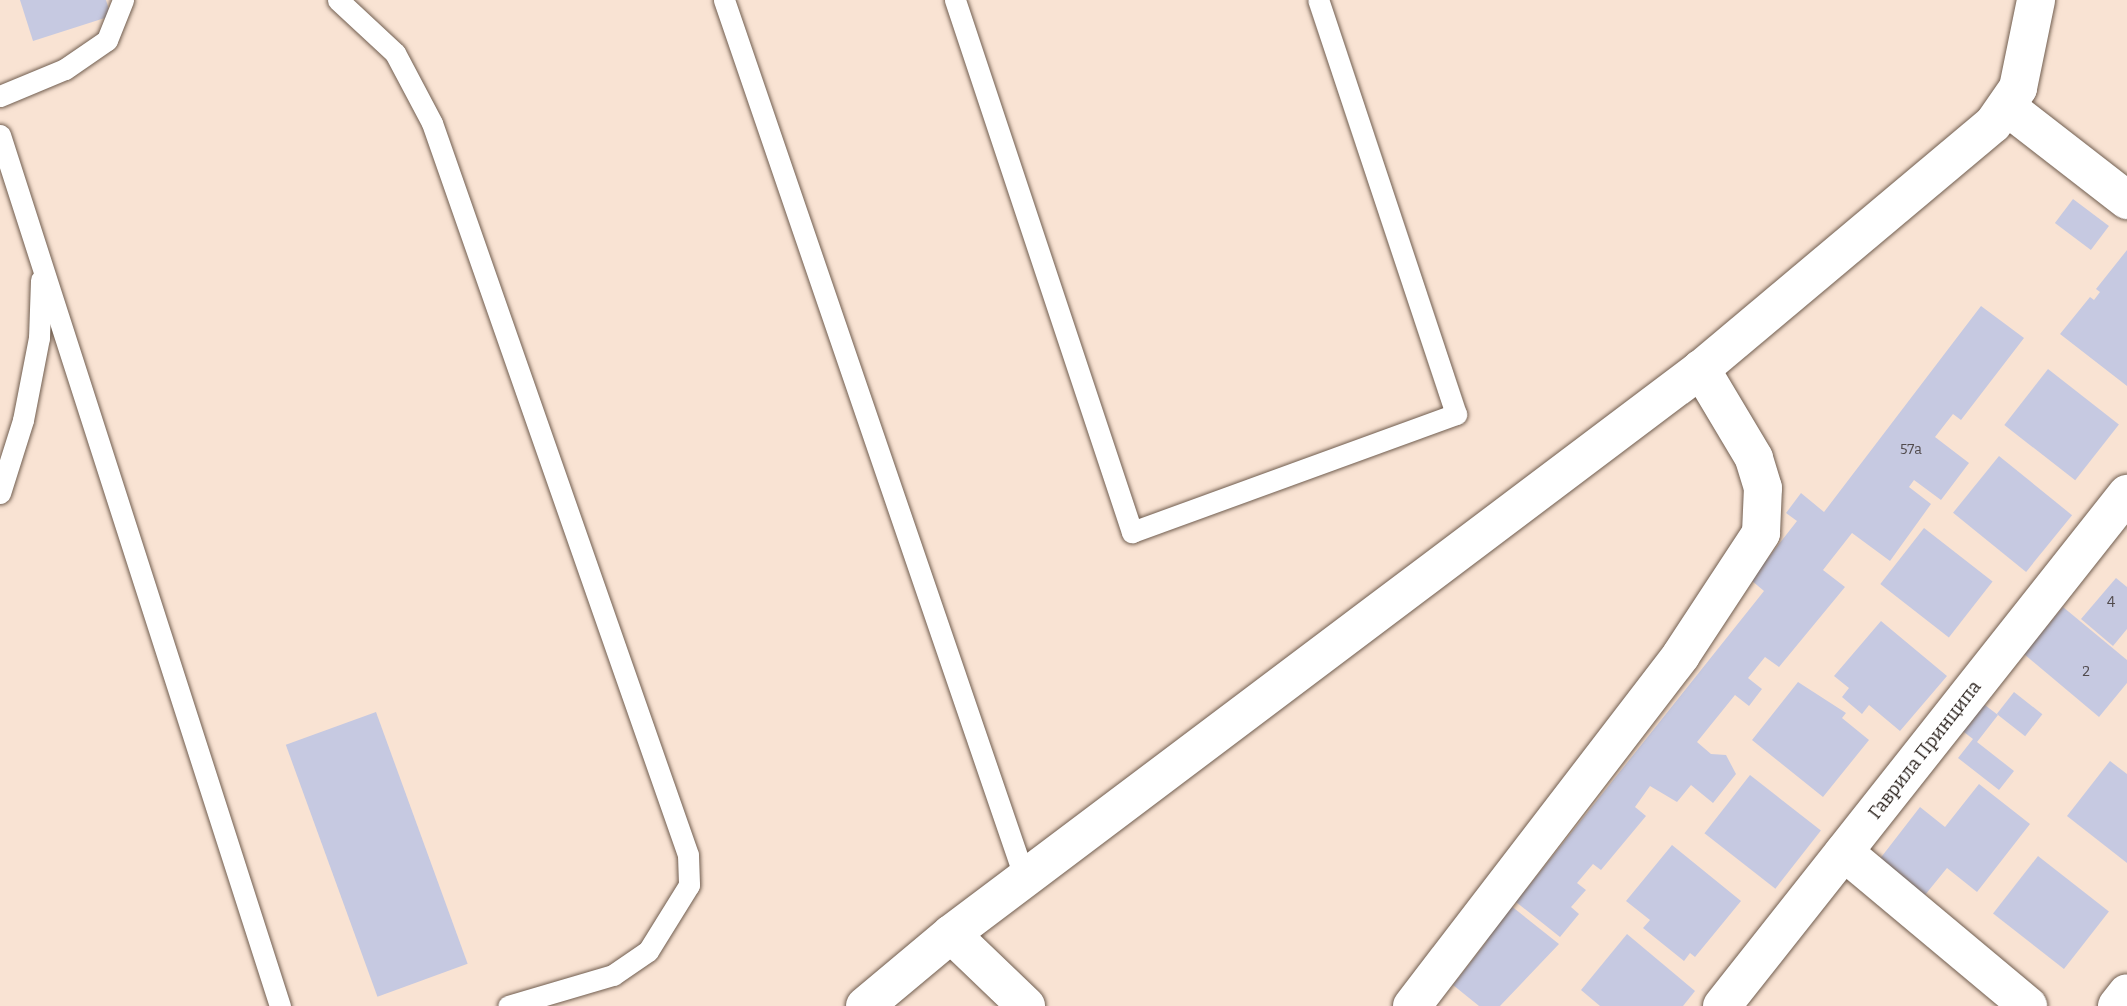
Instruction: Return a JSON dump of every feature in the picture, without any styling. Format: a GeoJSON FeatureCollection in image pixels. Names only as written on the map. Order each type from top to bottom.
{"type":"FeatureCollection","features":[{"type":"Feature","properties":{"kind":"street"},"geometry":{"type":"LineString","coordinates":[[865,1006],[951,934],[1701,369],[2007,107],[2018,88],[2036,0]]}},
{"type":"Feature","properties":{"kind":"street"},"geometry":{"type":"LineString","coordinates":[[2007,107],[2127,200]]}},
{"type":"Feature","properties":{"kind":"street"},"geometry":{"type":"LineString","coordinates":[[1412,1006],[1681,655],[1761,533],[1763,488],[1754,458],[1701,369]]}},
{"type":"Feature","properties":{"kind":"street","name":"Гаврила Принципа"},"geometry":{"type":"LineString","coordinates":[[1722,1006],[2127,494]]}},
{"type":"Feature","properties":{"kind":"street"},"geometry":{"type":"LineString","coordinates":[[1844,852],[2028,1006]]}},
{"type":"Feature","properties":{"kind":"street"},"geometry":{"type":"LineString","coordinates":[[951,934],[1026,1006]]}},
{"type":"Feature","properties":{"kind":"street"},"geometry":{"type":"LineString","coordinates":[[2117,1006],[2127,993]]}},
{"type":"Feature","properties":{"kind":"lane"},"geometry":{"type":"LineString","coordinates":[[0,96],[65,69],[107,40],[123,0]]}},
{"type":"Feature","properties":{"kind":"lane"},"geometry":{"type":"LineString","coordinates":[[338,0],[395,54],[432,123],[688,856],[689,885],[649,951],[613,975],[508,1006]]}},
{"type":"Feature","properties":{"kind":"lane"},"geometry":{"type":"LineString","coordinates":[[724,0],[1025,879]]}},
{"type":"Feature","properties":{"kind":"lane"},"geometry":{"type":"LineString","coordinates":[[955,0],[1132,532],[1456,414],[1318,0]]}},
{"type":"Feature","properties":{"kind":"lane"},"geometry":{"type":"LineString","coordinates":[[0,135],[280,1006]]}},
{"type":"Feature","properties":{"kind":"lane"},"geometry":{"type":"LineString","coordinates":[[0,493],[23,420],[39,338],[42,264]]}},
{"type":"Feature","properties":{"kind":"building"},"geometry":{"type":"Polygon","coordinates":[[[20,0],[106,0],[111,16],[33,41],[20,0]]]}},
{"type":"Feature","properties":{"kind":"building"},"geometry":{"type":"Polygon","coordinates":[[[2073,199],[2109,226],[2091,250],[2055,223],[2073,199]]]}},
{"type":"Feature","properties":{"kind":"building"},"geometry":{"type":"Polygon","coordinates":[[[2127,250],[2127,386],[2060,334],[2090,297],[2094,300],[2100,292],[2096,289],[2127,250]]]}},
{"type":"Feature","properties":{"kind":"building"},"geometry":{"type":"Polygon","coordinates":[[[1981,306],[2024,338],[1961,420],[1953,414],[1935,437],[1969,463],[1941,500],[1914,480],[1909,487],[1931,504],[1890,561],[1852,533],[1823,570],[1845,587],[1779,667],[1765,657],[1748,678],[1762,689],[1749,706],[1735,695],[1697,742],[1711,754],[1726,755],[1736,774],[1713,803],[1691,785],[1677,802],[1650,786],[1635,807],[1646,816],[1601,870],[1593,864],[1577,883],[1586,890],[1571,907],[1579,914],[1560,937],[1516,902],[1764,591],[1751,580],[1797,521],[1786,513],[1801,493],[1824,512],[1981,306]]]}},
{"type":"Feature","properties":{"kind":"building"},"geometry":{"type":"Polygon","coordinates":[[[2048,369],[2119,424],[2075,480],[2004,425],[2048,369]]]}},
{"type":"Feature","properties":{"kind":"building"},"geometry":{"type":"Polygon","coordinates":[[[1999,456],[2072,515],[2026,572],[1953,513],[1999,456]]]}},
{"type":"Feature","properties":{"kind":"building"},"geometry":{"type":"Polygon","coordinates":[[[1924,528],[1993,582],[1949,638],[1880,584],[1924,528]]]}},
{"type":"Feature","properties":{"kind":"building"},"geometry":{"type":"Polygon","coordinates":[[[2116,578],[2127,587],[2127,629],[2113,646],[2081,619],[2116,578]]]}},
{"type":"Feature","properties":{"kind":"building"},"geometry":{"type":"Polygon","coordinates":[[[2063,607],[2127,660],[2127,683],[2099,717],[2024,654],[2063,607]]]}},
{"type":"Feature","properties":{"kind":"building"},"geometry":{"type":"Polygon","coordinates":[[[1881,621],[1947,676],[1900,731],[1869,705],[1862,714],[1842,697],[1849,688],[1834,676],[1881,621]]]}},
{"type":"Feature","properties":{"kind":"building"},"geometry":{"type":"Polygon","coordinates":[[[1798,682],[1846,713],[1842,718],[1869,740],[1823,797],[1752,740],[1798,682]]]}},
{"type":"Feature","properties":{"kind":"building"},"geometry":{"type":"Polygon","coordinates":[[[2014,692],[2042,714],[2025,736],[1997,714],[2014,692]]]}},
{"type":"Feature","properties":{"kind":"building"},"geometry":{"type":"Polygon","coordinates":[[[1981,702],[1998,715],[1977,742],[2014,771],[1999,790],[1958,758],[1973,739],[1960,729],[1981,702]]]}},
{"type":"Feature","properties":{"kind":"building"},"geometry":{"type":"Polygon","coordinates":[[[376,712],[468,964],[377,997],[286,745],[376,712]]]}},
{"type":"Feature","properties":{"kind":"building"},"geometry":{"type":"Polygon","coordinates":[[[2110,761],[2127,774],[2127,863],[2067,816],[2110,761]]]}},
{"type":"Feature","properties":{"kind":"building"},"geometry":{"type":"Polygon","coordinates":[[[1750,775],[1821,830],[1775,889],[1704,833],[1750,775]]]}},
{"type":"Feature","properties":{"kind":"building"},"geometry":{"type":"Polygon","coordinates":[[[1979,784],[2030,824],[1977,892],[1947,868],[1925,895],[1879,860],[1920,807],[1945,827],[1979,784]]]}},
{"type":"Feature","properties":{"kind":"building"},"geometry":{"type":"Polygon","coordinates":[[[1672,845],[1741,901],[1695,957],[1690,953],[1684,961],[1643,928],[1650,920],[1626,901],[1672,845]]]}},
{"type":"Feature","properties":{"kind":"building"},"geometry":{"type":"Polygon","coordinates":[[[2038,856],[2109,911],[2064,969],[1993,914],[2038,856]]]}},
{"type":"Feature","properties":{"kind":"building"},"geometry":{"type":"Polygon","coordinates":[[[1505,901],[1559,944],[1500,1006],[1479,1006],[1453,985],[1487,941],[1478,934],[1505,901]]]}},
{"type":"Feature","properties":{"kind":"building"},"geometry":{"type":"Polygon","coordinates":[[[1627,934],[1695,991],[1683,1006],[1600,1006],[1581,990],[1627,934]]]}}]}
